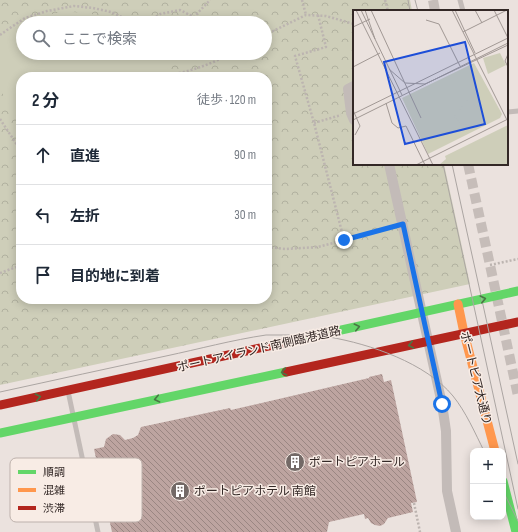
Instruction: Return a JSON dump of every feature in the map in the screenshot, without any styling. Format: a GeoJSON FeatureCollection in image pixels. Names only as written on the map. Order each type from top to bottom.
{"type":"FeatureCollection","features":[{"type":"Feature","properties":{"kind":"street"},"geometry":{"type":"LineString","coordinates":[[353,86],[348,89],[353,116]]}},
{"type":"Feature","properties":{"kind":"street"},"geometry":{"type":"LineString","coordinates":[[389,165],[442,404],[446,431],[447,491],[456,532]]}},
{"type":"Feature","properties":{"kind":"street","name":"ポートアイランド南側臨港道路"},"geometry":{"type":"LineString","coordinates":[[0,406],[518,291]]}},
{"type":"Feature","properties":{"kind":"street","name":"ポートピア大通り"},"geometry":{"type":"LineString","coordinates":[[458,304],[464,333],[494,448]]}},
{"type":"Feature","properties":{"kind":"street"},"geometry":{"type":"LineString","coordinates":[[0,433],[518,322]]}},
{"type":"Feature","properties":{"kind":"street"},"geometry":{"type":"LineString","coordinates":[[504,484],[516,532]]}},
{"type":"Feature","properties":{"kind":"lane"},"geometry":{"type":"LineString","coordinates":[[460,0],[463,10]]}},
{"type":"Feature","properties":{"kind":"lane"},"geometry":{"type":"LineString","coordinates":[[508,112],[518,111]]}},
{"type":"Feature","properties":{"kind":"lane"},"geometry":{"type":"LineString","coordinates":[[67,390],[83,458]]}},
{"type":"Feature","properties":{"kind":"lane"},"geometry":{"type":"LineString","coordinates":[[96,522],[98,532]]}},
{"type":"Feature","properties":{"kind":"path"},"geometry":{"type":"LineString","coordinates":[[195,16],[210,0]]}},
{"type":"Feature","properties":{"kind":"path"},"geometry":{"type":"LineString","coordinates":[[302,0],[306,15]]}},
{"type":"Feature","properties":{"kind":"path"},"geometry":{"type":"LineString","coordinates":[[385,0],[388,10]]}},
{"type":"Feature","properties":{"kind":"path"},"geometry":{"type":"LineString","coordinates":[[31,16],[47,11],[74,6],[93,8],[111,12],[120,16]]}},
{"type":"Feature","properties":{"kind":"path"},"geometry":{"type":"LineString","coordinates":[[157,16],[180,10],[192,16]]}},
{"type":"Feature","properties":{"kind":"path"},"geometry":{"type":"LineString","coordinates":[[272,32],[306,15],[326,16],[353,24]]}},
{"type":"Feature","properties":{"kind":"path"},"geometry":{"type":"LineString","coordinates":[[318,16],[326,47],[295,56],[344,240]]}},
{"type":"Feature","properties":{"kind":"path"},"geometry":{"type":"LineString","coordinates":[[0,35],[16,24]]}},
{"type":"Feature","properties":{"kind":"path"},"geometry":{"type":"LineString","coordinates":[[187,72],[219,60]]}},
{"type":"Feature","properties":{"kind":"path"},"geometry":{"type":"LineString","coordinates":[[314,123],[353,116]]}},
{"type":"Feature","properties":{"kind":"path"},"geometry":{"type":"LineString","coordinates":[[0,119],[16,143]]}},
{"type":"Feature","properties":{"kind":"path"},"geometry":{"type":"LineString","coordinates":[[272,248],[286,249],[318,246],[403,224]]}},
{"type":"Feature","properties":{"kind":"path"},"geometry":{"type":"LineString","coordinates":[[490,265],[518,259]]}},
{"type":"Feature","properties":{"kind":"path"},"geometry":{"type":"LineString","coordinates":[[0,273],[16,267]]}},
{"type":"Feature","properties":{"kind":"path"},"geometry":{"type":"LineString","coordinates":[[414,503],[420,532]]}},
{"type":"Feature","properties":{"kind":"green space"},"geometry":{"type":"Polygon","coordinates":[[[0,0],[410,0],[412,10],[353,10],[353,165],[444,165],[470,284],[0,385],[0,0]]]}},
{"type":"Feature","properties":{"kind":"green space"},"geometry":{"type":"Polygon","coordinates":[[[63,12],[79,12],[102,16],[44,16],[63,12]]]}},
{"type":"Feature","properties":{"kind":"green space"},"geometry":{"type":"Polygon","coordinates":[[[16,28],[16,60],[162,60],[169,72],[16,72],[16,116],[0,89],[0,39],[16,28]]]}},
{"type":"Feature","properties":{"kind":"building"},"geometry":{"type":"Polygon","coordinates":[[[382,374],[384,382],[391,380],[417,502],[411,503],[413,512],[388,518],[384,524],[380,526],[371,523],[368,518],[365,519],[364,514],[329,522],[327,532],[112,532],[110,522],[142,522],[142,458],[96,458],[94,449],[104,447],[106,439],[113,434],[120,435],[125,440],[138,435],[141,427],[230,408],[231,410],[382,374]]]}},
{"type":"Feature","properties":{"kind":"tunnel"},"geometry":{"type":"LineString","coordinates":[[433,0],[435,10]]}},
{"type":"Feature","properties":{"kind":"tunnel"},"geometry":{"type":"LineString","coordinates":[[468,165],[518,396]]}},
{"type":"Feature","properties":{"kind":"tram line"},"geometry":{"type":"LineString","coordinates":[[408,0],[410,10]]}},
{"type":"Feature","properties":{"kind":"tram line"},"geometry":{"type":"LineString","coordinates":[[415,0],[418,10]]}},
{"type":"Feature","properties":{"kind":"tram line"},"geometry":{"type":"LineString","coordinates":[[443,165],[518,509]]}},
{"type":"Feature","properties":{"kind":"tram line"},"geometry":{"type":"LineString","coordinates":[[452,165],[518,464]]}},
{"type":"Feature","properties":{"kind":"tram line"},"geometry":{"type":"LineString","coordinates":[[0,392],[253,337],[266,335],[324,336],[345,340],[379,350],[413,365],[428,374],[442,384],[458,402],[482,448]]}},
{"type":"Feature","properties":{"kind":"tram line"},"geometry":{"type":"LineString","coordinates":[[506,497],[518,521]]}},
{"type":"Feature","properties":{"kind":"traffic: fast"},"geometry":{"type":"LineString","coordinates":[[287,342],[518,291]]}},
{"type":"Feature","properties":{"kind":"traffic: fast"},"geometry":{"type":"LineString","coordinates":[[0,433],[286,372]]}},
{"type":"Feature","properties":{"kind":"traffic: fast"},"geometry":{"type":"LineString","coordinates":[[504,484],[516,532]]}},
{"type":"Feature","properties":{"kind":"traffic: slow"},"geometry":{"type":"LineString","coordinates":[[458,304],[464,333],[494,448]]}},
{"type":"Feature","properties":{"kind":"traffic: jam"},"geometry":{"type":"LineString","coordinates":[[286,372],[518,322]]}},
{"type":"Feature","properties":{"kind":"traffic: jam"},"geometry":{"type":"LineString","coordinates":[[0,405],[287,342]]}},
{"type":"Feature","properties":{"kind":"place","name":"ポートピアホール"},"geometry":{"type":"Point","coordinates":[295,462]}},
{"type":"Feature","properties":{"kind":"place","name":"ポートピアホテル 南館"},"geometry":{"type":"Point","coordinates":[180,491]}},
{"type":"Feature","properties":{"kind":"route"},"geometry":{"type":"LineString","coordinates":[[344,240],[403,224],[442,404]]}}]}
